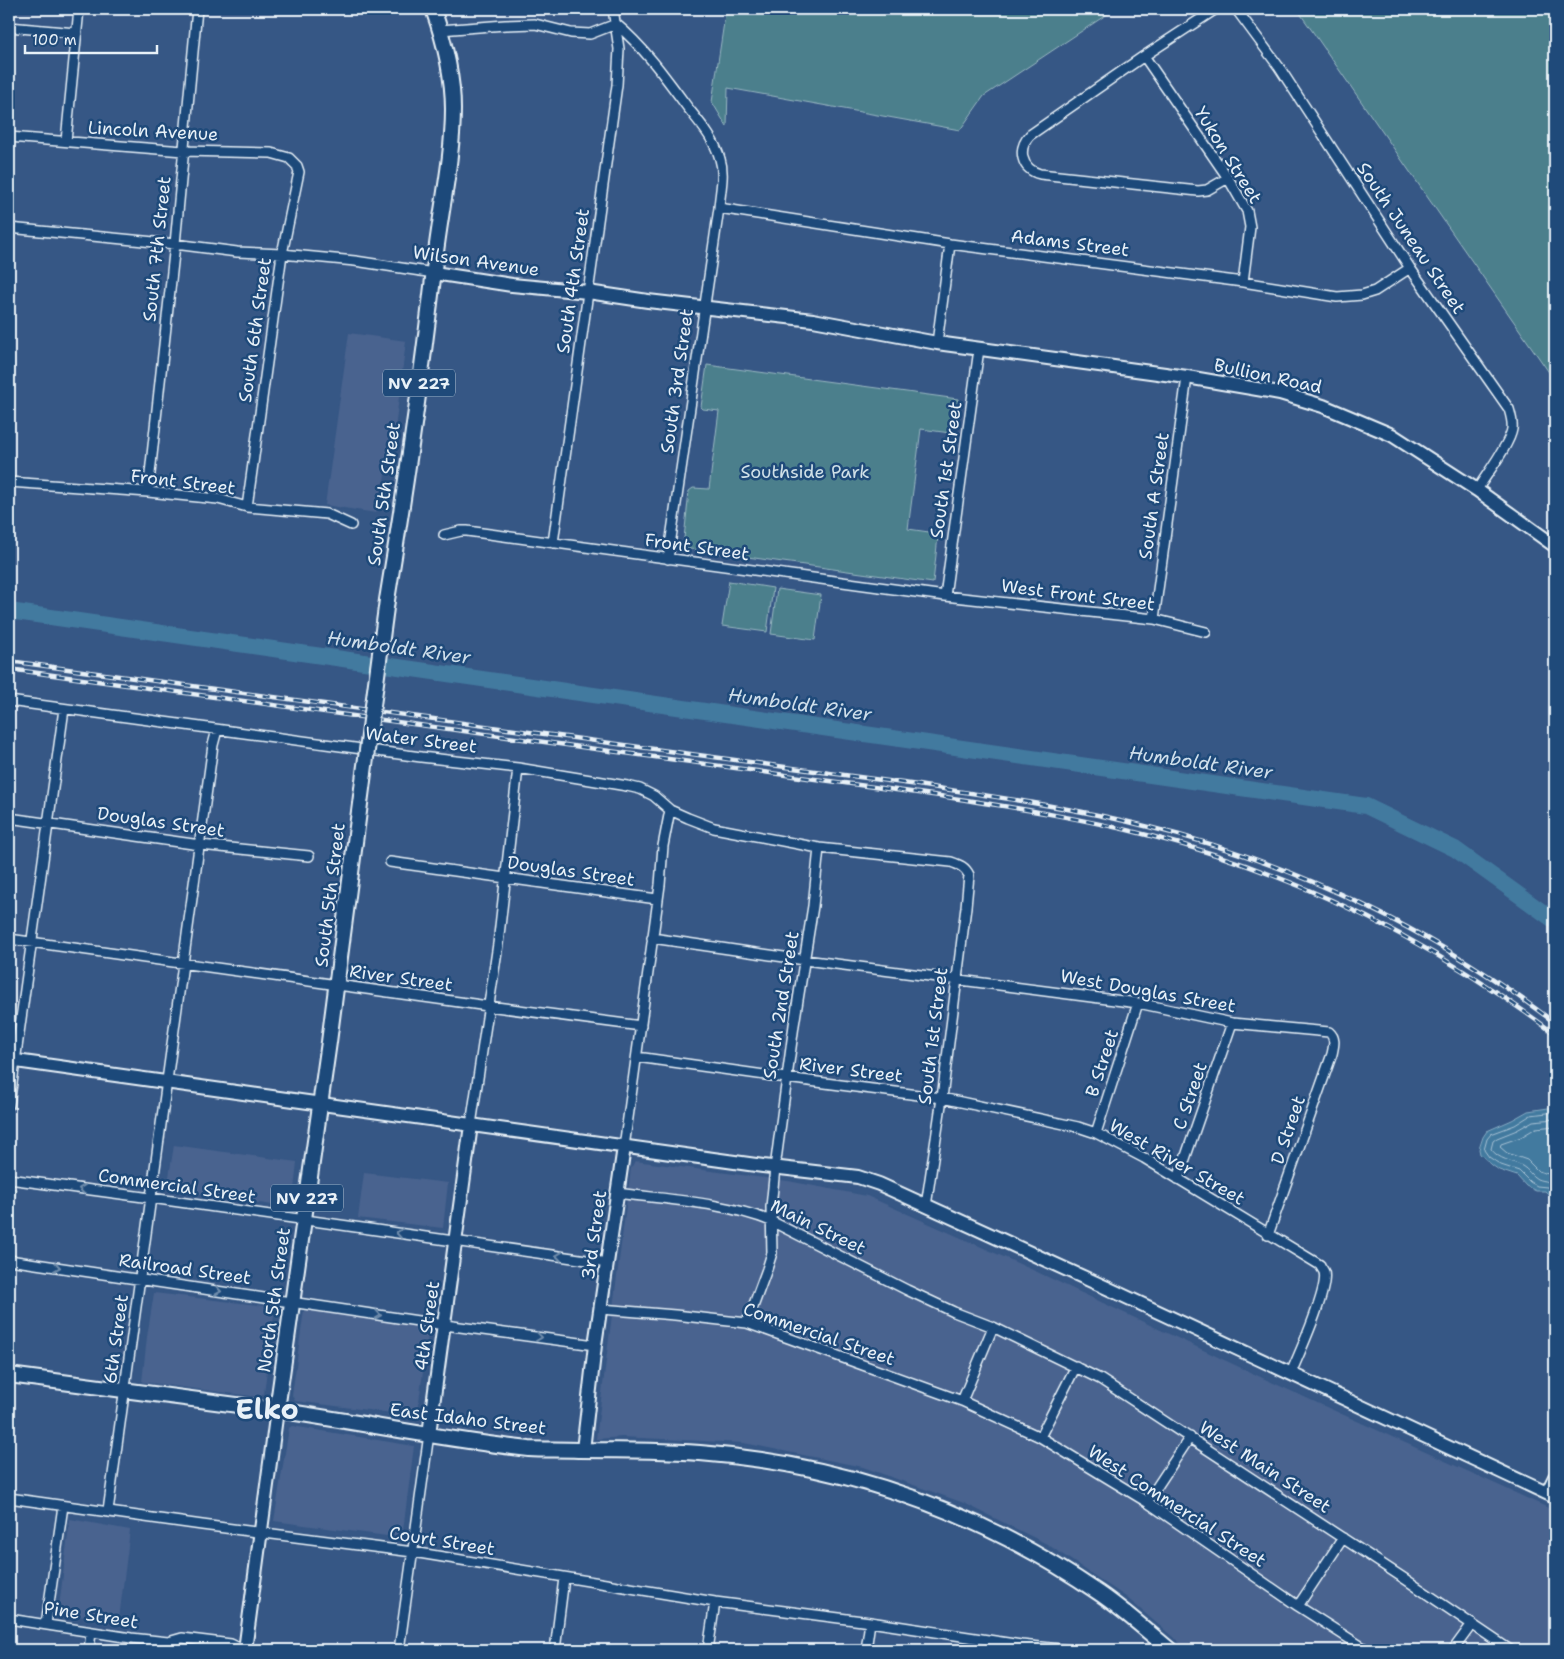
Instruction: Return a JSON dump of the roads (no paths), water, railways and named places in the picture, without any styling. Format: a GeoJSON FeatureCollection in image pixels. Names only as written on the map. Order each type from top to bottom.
{"type":"FeatureCollection","features":[{"type":"Feature","properties":{"kind":"main road","name":"South 5th Street"},"geometry":{"type":"LineString","coordinates":[[337,985],[387,600],[434,273],[453,110],[449,68],[433,9]]}},
{"type":"Feature","properties":{"kind":"main road","name":"North 5th Street"},"geometry":{"type":"LineString","coordinates":[[277,1410],[337,985]]}},
{"type":"Feature","properties":{"kind":"main road","name":"East Idaho Street"},"geometry":{"type":"LineString","coordinates":[[9,1375],[277,1410],[532,1449],[697,1452],[806,1467],[902,1492],[1006,1537],[1057,1565],[1101,1594],[1170,1650]]}},
{"type":"Feature","properties":{"kind":"street"},"geometry":{"type":"LineString","coordinates":[[66,141],[79,9]]}},
{"type":"Feature","properties":{"kind":"street","name":"South 7th Street"},"geometry":{"type":"LineString","coordinates":[[148,492],[176,244],[197,9]]}},
{"type":"Feature","properties":{"kind":"street","name":"South 4th Street"},"geometry":{"type":"LineString","coordinates":[[553,543],[618,76],[619,49],[613,9]]}},
{"type":"Feature","properties":{"kind":"street"},"geometry":{"type":"LineString","coordinates":[[1216,9],[1030,135],[1024,141],[1022,150],[1023,160],[1028,168],[1040,174],[1198,191],[1207,190],[1228,178]]}},
{"type":"Feature","properties":{"kind":"street","name":"South Juneau Street"},"geometry":{"type":"LineString","coordinates":[[1236,9],[1279,67],[1410,268],[1509,409],[1512,419],[1509,439],[1477,490]]}},
{"type":"Feature","properties":{"kind":"street"},"geometry":{"type":"LineString","coordinates":[[440,30],[505,24],[535,24],[571,33],[590,34],[616,24]]}},
{"type":"Feature","properties":{"kind":"street","name":"South 3rd Street"},"geometry":{"type":"LineString","coordinates":[[616,24],[660,70],[698,121],[717,150],[721,160],[719,208],[668,559]]}},
{"type":"Feature","properties":{"kind":"street"},"geometry":{"type":"LineString","coordinates":[[9,27],[76,33]]}},
{"type":"Feature","properties":{"kind":"street","name":"Yukon Street"},"geometry":{"type":"LineString","coordinates":[[1144,56],[1228,178],[1247,211],[1250,226],[1243,282]]}},
{"type":"Feature","properties":{"kind":"street","name":"Lincoln Avenue"},"geometry":{"type":"LineString","coordinates":[[9,137],[183,152],[247,151],[284,156],[293,161]]}},
{"type":"Feature","properties":{"kind":"street","name":"South 6th Street"},"geometry":{"type":"LineString","coordinates":[[247,506],[282,254],[299,172],[293,161]]}},
{"type":"Feature","properties":{"kind":"street","name":"Adams Street"},"geometry":{"type":"LineString","coordinates":[[719,208],[950,244],[1243,282],[1348,298],[1375,291],[1410,268]]}},
{"type":"Feature","properties":{"kind":"street","name":"Wilson Avenue"},"geometry":{"type":"LineString","coordinates":[[9,228],[238,252],[355,261],[519,286],[588,292],[813,320],[936,343]]}},
{"type":"Feature","properties":{"kind":"street"},"geometry":{"type":"LineString","coordinates":[[936,343],[950,244]]}},
{"type":"Feature","properties":{"kind":"street","name":"Bullion Road"},"geometry":{"type":"LineString","coordinates":[[936,343],[1187,377],[1280,393],[1323,406],[1392,435],[1477,490],[1555,546]]}},
{"type":"Feature","properties":{"kind":"street","name":"South 1st Street"},"geometry":{"type":"LineString","coordinates":[[945,596],[979,348]]}},
{"type":"Feature","properties":{"kind":"street","name":"South A Street"},"geometry":{"type":"LineString","coordinates":[[1154,619],[1187,377]]}},
{"type":"Feature","properties":{"kind":"street","name":"Front Street"},"geometry":{"type":"LineString","coordinates":[[9,482],[218,499],[247,506],[327,514],[351,525]]}},
{"type":"Feature","properties":{"kind":"street","name":"Front Street"},"geometry":{"type":"LineString","coordinates":[[444,536],[467,531],[945,596]]}},
{"type":"Feature","properties":{"kind":"street","name":"West Front Street"},"geometry":{"type":"LineString","coordinates":[[945,596],[1154,619],[1206,632]]}},
{"type":"Feature","properties":{"kind":"street","name":"Water Street"},"geometry":{"type":"LineString","coordinates":[[9,701],[421,757],[518,768],[640,789],[654,796],[670,810],[714,828],[818,848],[951,862],[961,865],[967,871]]}},
{"type":"Feature","properties":{"kind":"street"},"geometry":{"type":"LineString","coordinates":[[9,1105],[12,1061],[64,709]]}},
{"type":"Feature","properties":{"kind":"street"},"geometry":{"type":"LineString","coordinates":[[184,964],[213,745],[217,730]]}},
{"type":"Feature","properties":{"kind":"street"},"geometry":{"type":"LineString","coordinates":[[488,1006],[507,878],[518,768]]}},
{"type":"Feature","properties":{"kind":"street"},"geometry":{"type":"LineString","coordinates":[[641,1026],[663,846],[670,810]]}},
{"type":"Feature","properties":{"kind":"street","name":"Douglas Street"},"geometry":{"type":"LineString","coordinates":[[9,818],[200,845],[309,856]]}},
{"type":"Feature","properties":{"kind":"street","name":"South 2nd Street"},"geometry":{"type":"LineString","coordinates":[[747,1324],[772,1253],[771,1221],[775,1168],[786,1078],[813,906],[818,848]]}},
{"type":"Feature","properties":{"kind":"street","name":"Douglas Street"},"geometry":{"type":"LineString","coordinates":[[390,862],[657,900]]}},
{"type":"Feature","properties":{"kind":"street","name":"South 1st Street"},"geometry":{"type":"LineString","coordinates":[[926,1206],[942,1098],[966,907],[969,875],[967,871]]}},
{"type":"Feature","properties":{"kind":"street"},"geometry":{"type":"LineString","coordinates":[[652,938],[956,979]]}},
{"type":"Feature","properties":{"kind":"street","name":"River Street"},"geometry":{"type":"LineString","coordinates":[[9,939],[641,1026]]}},
{"type":"Feature","properties":{"kind":"street","name":"6th Street"},"geometry":{"type":"LineString","coordinates":[[108,1511],[184,964]]}},
{"type":"Feature","properties":{"kind":"street","name":"West Douglas Street"},"geometry":{"type":"LineString","coordinates":[[956,979],[1138,1002],[1232,1023],[1329,1032],[1333,1036]]}},
{"type":"Feature","properties":{"kind":"street","name":"B Street"},"geometry":{"type":"LineString","coordinates":[[1096,1133],[1138,1002]]}},
{"type":"Feature","properties":{"kind":"street","name":"4th Street"},"geometry":{"type":"LineString","coordinates":[[399,1650],[488,1006]]}},
{"type":"Feature","properties":{"kind":"street","name":"C Street"},"geometry":{"type":"LineString","coordinates":[[1178,1180],[1232,1023]]}},
{"type":"Feature","properties":{"kind":"street","name":"3rd Street"},"geometry":{"type":"LineString","coordinates":[[583,1450],[595,1345],[641,1026]]}},
{"type":"Feature","properties":{"kind":"street","name":"D Street"},"geometry":{"type":"LineString","coordinates":[[1268,1235],[1332,1054],[1335,1043],[1333,1036]]}},
{"type":"Feature","properties":{"kind":"street","name":"River Street"},"geometry":{"type":"LineString","coordinates":[[636,1057],[942,1098]]}},
{"type":"Feature","properties":{"kind":"street"},"geometry":{"type":"LineString","coordinates":[[12,1061],[775,1168],[858,1177],[879,1184],[1291,1373],[1551,1495],[1555,1477]]}},
{"type":"Feature","properties":{"kind":"street","name":"West River Street"},"geometry":{"type":"LineString","coordinates":[[942,1098],[1078,1127],[1096,1133],[1144,1158],[1268,1235],[1311,1259],[1324,1271],[1324,1284],[1316,1311],[1291,1373]]}},
{"type":"Feature","properties":{"kind":"street","name":"Commercial Street"},"geometry":{"type":"LineString","coordinates":[[9,1179],[608,1263]]}},
{"type":"Feature","properties":{"kind":"street","name":"Main Street"},"geometry":{"type":"LineString","coordinates":[[618,1193],[725,1207],[752,1213],[907,1290],[954,1312],[993,1327]]}},
{"type":"Feature","properties":{"kind":"street","name":"Railroad Street"},"geometry":{"type":"LineString","coordinates":[[9,1260],[445,1325],[595,1345]]}},
{"type":"Feature","properties":{"kind":"street","name":"Commercial Street"},"geometry":{"type":"LineString","coordinates":[[601,1309],[675,1315],[747,1324],[962,1401]]}},
{"type":"Feature","properties":{"kind":"street"},"geometry":{"type":"LineString","coordinates":[[962,1401],[993,1327]]}},
{"type":"Feature","properties":{"kind":"street","name":"West Main Street"},"geometry":{"type":"LineString","coordinates":[[993,1327],[1100,1379],[1510,1650]]}},
{"type":"Feature","properties":{"kind":"street"},"geometry":{"type":"LineString","coordinates":[[1040,1437],[1076,1366]]}},
{"type":"Feature","properties":{"kind":"street","name":"West Commercial Street"},"geometry":{"type":"LineString","coordinates":[[962,1401],[1040,1437],[1148,1502],[1298,1606],[1367,1650]]}},
{"type":"Feature","properties":{"kind":"street","name":"North 5th Street"},"geometry":{"type":"LineString","coordinates":[[244,1650],[277,1410]]}},
{"type":"Feature","properties":{"kind":"street"},"geometry":{"type":"LineString","coordinates":[[1148,1502],[1190,1437]]}},
{"type":"Feature","properties":{"kind":"street","name":"Court Street"},"geometry":{"type":"LineString","coordinates":[[9,1498],[147,1518],[413,1552],[715,1602],[870,1622],[1020,1648],[1070,1650]]}},
{"type":"Feature","properties":{"kind":"street"},"geometry":{"type":"LineString","coordinates":[[46,1624],[63,1506]]}},
{"type":"Feature","properties":{"kind":"street"},"geometry":{"type":"LineString","coordinates":[[1298,1606],[1343,1538]]}},
{"type":"Feature","properties":{"kind":"street"},"geometry":{"type":"LineString","coordinates":[[555,1650],[564,1578]]}},
{"type":"Feature","properties":{"kind":"street"},"geometry":{"type":"LineString","coordinates":[[708,1650],[715,1602]]}},
{"type":"Feature","properties":{"kind":"street","name":"Pine Street"},"geometry":{"type":"LineString","coordinates":[[9,1619],[168,1642],[180,1649],[189,1650]]}},
{"type":"Feature","properties":{"kind":"street"},"geometry":{"type":"LineString","coordinates":[[866,1650],[870,1622]]}},
{"type":"Feature","properties":{"kind":"street"},"geometry":{"type":"LineString","coordinates":[[1453,1650],[1472,1624]]}},
{"type":"Feature","properties":{"kind":"street"},"geometry":{"type":"LineString","coordinates":[[88,1650],[91,1632]]}},
{"type":"Feature","properties":{"kind":"street","name":"Pine Street"},"geometry":{"type":"LineString","coordinates":[[168,1642],[182,1638],[231,1644],[244,1650]]}},
{"type":"Feature","properties":{"kind":"water"},"geometry":{"type":"Polygon","coordinates":[[[1555,1107],[1555,1200],[1545,1191],[1536,1191],[1526,1186],[1517,1176],[1499,1170],[1480,1154],[1479,1149],[1487,1131],[1528,1111],[1555,1107]]]}},
{"type":"Feature","properties":{"kind":"waterway","name":"Humboldt River"},"geometry":{"type":"LineString","coordinates":[[9,611],[1366,806],[1455,849],[1555,921]]}},
{"type":"Feature","properties":{"kind":"railway"},"geometry":{"type":"LineString","coordinates":[[9,661],[918,785],[1034,803],[1120,820],[1203,842],[1257,860],[1362,904],[1413,930],[1462,959],[1555,1023]]}},
{"type":"Feature","properties":{"kind":"railway"},"geometry":{"type":"LineString","coordinates":[[9,669],[940,796],[1046,813],[1151,836],[1259,870],[1312,891],[1363,915],[1413,941],[1462,970],[1555,1034]]}},
{"type":"Feature","properties":{"kind":"district","name":"Elko"},"geometry":{"type":"Point","coordinates":[267,1409]}},
{"type":"Feature","properties":{"kind":"park label","name":"Southside Park"},"geometry":{"type":"Point","coordinates":[805,472]}}]}
